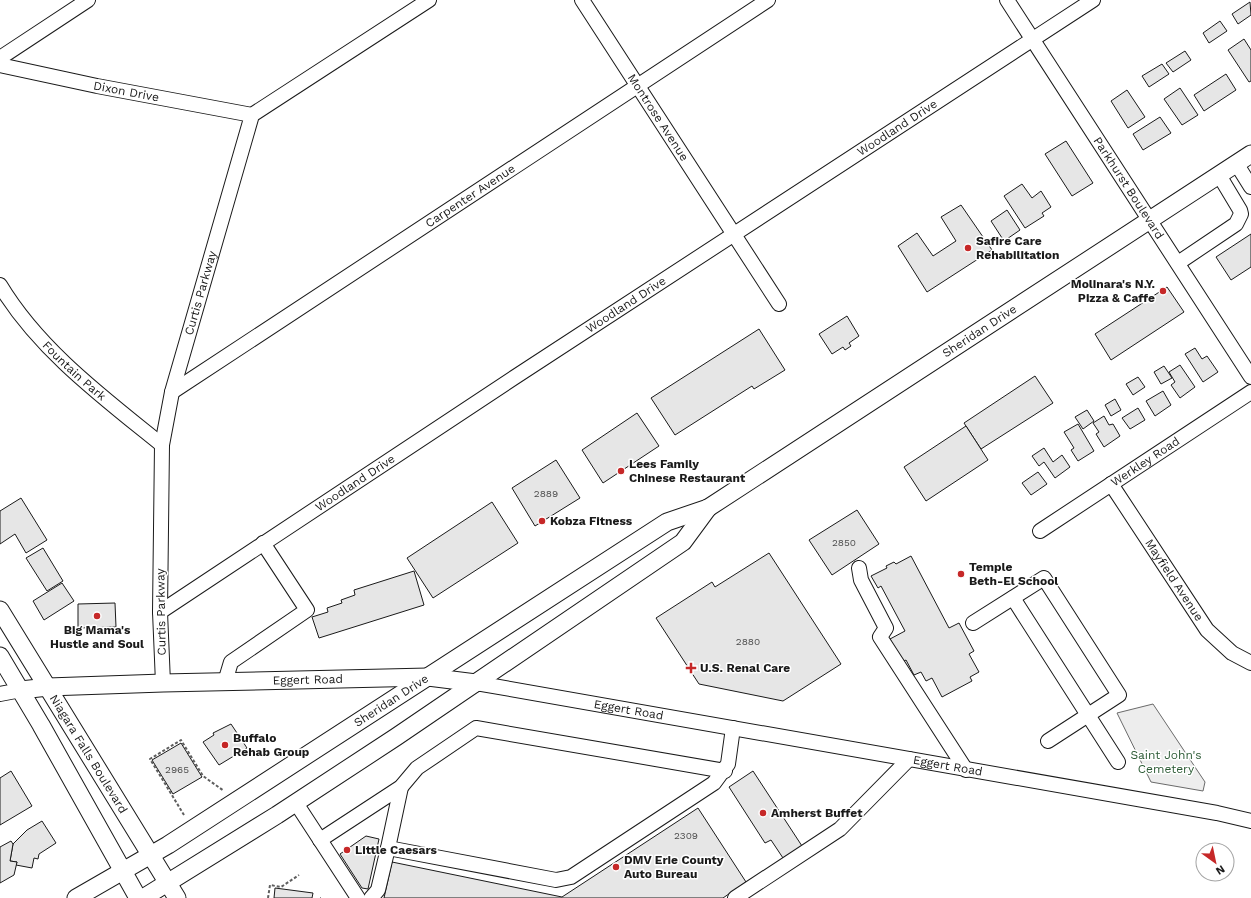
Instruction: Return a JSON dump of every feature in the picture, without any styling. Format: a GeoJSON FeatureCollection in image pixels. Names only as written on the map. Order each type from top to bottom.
{"type":"FeatureCollection","features":[{"type":"Feature","properties":{"kind":"main road","name":"Sheridan Drive"},"geometry":{"type":"LineString","coordinates":[[76,898],[150,856],[667,522],[708,508],[1251,154]]}},
{"type":"Feature","properties":{"kind":"main road","name":"Sheridan Drive"},"geometry":{"type":"LineString","coordinates":[[143,898],[173,891],[296,804],[683,542],[708,508]]}},
{"type":"Feature","properties":{"kind":"main road","name":"Niagara Falls Boulevard"},"geometry":{"type":"LineString","coordinates":[[0,610],[150,856],[173,891]]}},
{"type":"Feature","properties":{"kind":"main road"},"geometry":{"type":"LineString","coordinates":[[0,656],[21,690],[138,898]]}},
{"type":"Feature","properties":{"kind":"main road","name":"Eggert Road"},"geometry":{"type":"LineString","coordinates":[[21,690],[163,683],[428,677],[476,683]]}},
{"type":"Feature","properties":{"kind":"street"},"geometry":{"type":"LineString","coordinates":[[0,58],[88,0]]}},
{"type":"Feature","properties":{"kind":"street"},"geometry":{"type":"LineString","coordinates":[[252,115],[429,0]]}},
{"type":"Feature","properties":{"kind":"street","name":"Montrose Avenue"},"geometry":{"type":"LineString","coordinates":[[582,0],[779,304]]}},
{"type":"Feature","properties":{"kind":"street","name":"Carpenter Avenue"},"geometry":{"type":"LineString","coordinates":[[172,392],[768,0]]}},
{"type":"Feature","properties":{"kind":"street","name":"Parkhurst Boulevard"},"geometry":{"type":"LineString","coordinates":[[1007,0],[1251,377]]}},
{"type":"Feature","properties":{"kind":"street","name":"Woodland Drive"},"geometry":{"type":"LineString","coordinates":[[160,612],[734,234],[1093,0]]}},
{"type":"Feature","properties":{"kind":"street","name":"Dixon Drive"},"geometry":{"type":"LineString","coordinates":[[0,65],[97,86],[252,115]]}},
{"type":"Feature","properties":{"kind":"street","name":"Curtis Parkway"},"geometry":{"type":"LineString","coordinates":[[163,683],[160,612],[162,445],[172,392],[252,115]]}},
{"type":"Feature","properties":{"kind":"street"},"geometry":{"type":"LineString","coordinates":[[1236,163],[1251,187]]}},
{"type":"Feature","properties":{"kind":"street"},"geometry":{"type":"LineString","coordinates":[[1178,263],[1236,224],[1241,214],[1219,175]]}},
{"type":"Feature","properties":{"kind":"street","name":"Fountain Park"},"geometry":{"type":"LineString","coordinates":[[0,285],[34,330],[80,378],[162,445]]}},
{"type":"Feature","properties":{"kind":"street","name":"Werkley Road"},"geometry":{"type":"LineString","coordinates":[[1040,530],[1251,392]]}},
{"type":"Feature","properties":{"kind":"street","name":"Mayfield Avenue"},"geometry":{"type":"LineString","coordinates":[[1112,484],[1207,630],[1232,653],[1251,663]]}},
{"type":"Feature","properties":{"kind":"street"},"geometry":{"type":"LineString","coordinates":[[225,682],[231,662],[306,610],[263,543]]}},
{"type":"Feature","properties":{"kind":"street"},"geometry":{"type":"LineString","coordinates":[[859,568],[861,580],[886,628],[880,637],[966,770]]}},
{"type":"Feature","properties":{"kind":"street"},"geometry":{"type":"LineString","coordinates":[[973,624],[1044,578],[1119,695],[1048,741]]}},
{"type":"Feature","properties":{"kind":"street"},"geometry":{"type":"LineString","coordinates":[[1013,598],[1089,714],[1118,762]]}},
{"type":"Feature","properties":{"kind":"street","name":"Eggert Road"},"geometry":{"type":"LineString","coordinates":[[476,683],[1217,813],[1251,821]]}},
{"type":"Feature","properties":{"kind":"street","name":"Eggert Road"},"geometry":{"type":"LineString","coordinates":[[0,694],[21,690]]}},
{"type":"Feature","properties":{"kind":"street"},"geometry":{"type":"LineString","coordinates":[[320,840],[401,787],[417,768],[476,728],[725,770]]}},
{"type":"Feature","properties":{"kind":"street"},"geometry":{"type":"LineString","coordinates":[[388,848],[556,880],[570,878],[714,783],[728,764],[733,728]]}},
{"type":"Feature","properties":{"kind":"street"},"geometry":{"type":"LineString","coordinates":[[735,898],[840,829],[909,759]]}},
{"type":"Feature","properties":{"kind":"street"},"geometry":{"type":"LineString","coordinates":[[371,898],[378,890],[401,787]]}},
{"type":"Feature","properties":{"kind":"street"},"geometry":{"type":"LineString","coordinates":[[296,804],[358,898]]}},
{"type":"Feature","properties":{"kind":"path"},"geometry":{"type":"LineString","coordinates":[[184,815],[150,759],[181,740],[203,776],[224,790]]}},
{"type":"Feature","properties":{"kind":"path"},"geometry":{"type":"LineString","coordinates":[[268,898],[270,885],[281,887],[299,875]]}},
{"type":"Feature","properties":{"kind":"path"},"geometry":{"type":"LineString","coordinates":[[269,892],[274,892]]}},
{"type":"Feature","properties":{"kind":"green space","name":"Saint John's Cemetery"},"geometry":{"type":"Polygon","coordinates":[[[1153,704],[1205,782],[1203,791],[1151,782],[1117,713],[1153,704]]]}},
{"type":"Feature","properties":{"kind":"building"},"geometry":{"type":"Polygon","coordinates":[[[1250,2],[1251,15],[1238,24],[1232,14],[1250,2]]]}},
{"type":"Feature","properties":{"kind":"building"},"geometry":{"type":"Polygon","coordinates":[[[1220,21],[1227,31],[1209,43],[1203,33],[1220,21]]]}},
{"type":"Feature","properties":{"kind":"building"},"geometry":{"type":"Polygon","coordinates":[[[1244,39],[1251,50],[1251,81],[1249,82],[1228,50],[1244,39]]]}},
{"type":"Feature","properties":{"kind":"building"},"geometry":{"type":"Polygon","coordinates":[[[1185,51],[1191,60],[1173,72],[1166,63],[1185,51]]]}},
{"type":"Feature","properties":{"kind":"building"},"geometry":{"type":"Polygon","coordinates":[[[1162,64],[1169,74],[1149,87],[1142,76],[1162,64]]]}},
{"type":"Feature","properties":{"kind":"building"},"geometry":{"type":"Polygon","coordinates":[[[1226,74],[1236,90],[1204,111],[1194,95],[1226,74]]]}},
{"type":"Feature","properties":{"kind":"building"},"geometry":{"type":"Polygon","coordinates":[[[1180,88],[1198,115],[1182,125],[1164,99],[1180,88]]]}},
{"type":"Feature","properties":{"kind":"building"},"geometry":{"type":"Polygon","coordinates":[[[1127,90],[1145,117],[1128,128],[1111,101],[1127,90]]]}},
{"type":"Feature","properties":{"kind":"building"},"geometry":{"type":"Polygon","coordinates":[[[1160,117],[1171,133],[1143,150],[1133,134],[1160,117]]]}},
{"type":"Feature","properties":{"kind":"building"},"geometry":{"type":"Polygon","coordinates":[[[1066,141],[1093,183],[1072,196],[1045,154],[1066,141]]]}},
{"type":"Feature","properties":{"kind":"building"},"geometry":{"type":"Polygon","coordinates":[[[1022,184],[1032,198],[1041,191],[1051,207],[1042,213],[1044,216],[1025,228],[1004,196],[1022,184]]]}},
{"type":"Feature","properties":{"kind":"building","name":"Safire Care Rehabilitation"},"geometry":{"type":"Polygon","coordinates":[[[961,205],[992,250],[927,292],[898,246],[917,233],[933,256],[956,241],[941,217],[961,205]]]}},
{"type":"Feature","properties":{"kind":"building"},"geometry":{"type":"Polygon","coordinates":[[[1007,210],[1020,230],[1004,241],[991,221],[1007,210]]]}},
{"type":"Feature","properties":{"kind":"building"},"geometry":{"type":"Polygon","coordinates":[[[1251,234],[1251,267],[1231,280],[1216,257],[1251,234]]]}},
{"type":"Feature","properties":{"kind":"building"},"geometry":{"type":"Polygon","coordinates":[[[1167,287],[1184,312],[1111,360],[1095,334],[1167,287]]]}},
{"type":"Feature","properties":{"kind":"building"},"geometry":{"type":"Polygon","coordinates":[[[847,316],[859,336],[849,343],[851,346],[845,350],[843,347],[832,354],[819,334],[847,316]]]}},
{"type":"Feature","properties":{"kind":"building"},"geometry":{"type":"Polygon","coordinates":[[[759,329],[785,370],[754,389],[752,386],[675,435],[651,398],[759,329]]]}},
{"type":"Feature","properties":{"kind":"building"},"geometry":{"type":"Polygon","coordinates":[[[1195,348],[1202,359],[1207,356],[1218,372],[1203,382],[1185,354],[1195,348]]]}},
{"type":"Feature","properties":{"kind":"building"},"geometry":{"type":"Polygon","coordinates":[[[1180,365],[1195,387],[1180,398],[1171,385],[1175,382],[1169,372],[1180,365]]]}},
{"type":"Feature","properties":{"kind":"building"},"geometry":{"type":"Polygon","coordinates":[[[1164,366],[1172,378],[1161,384],[1154,372],[1164,366]]]}},
{"type":"Feature","properties":{"kind":"building"},"geometry":{"type":"Polygon","coordinates":[[[1035,376],[1053,403],[981,449],[964,423],[1035,376]]]}},
{"type":"Feature","properties":{"kind":"building"},"geometry":{"type":"Polygon","coordinates":[[[1138,377],[1145,387],[1133,395],[1126,384],[1138,377]]]}},
{"type":"Feature","properties":{"kind":"building"},"geometry":{"type":"Polygon","coordinates":[[[1163,391],[1171,405],[1155,416],[1146,401],[1163,391]]]}},
{"type":"Feature","properties":{"kind":"building"},"geometry":{"type":"Polygon","coordinates":[[[1115,399],[1121,410],[1111,416],[1105,405],[1115,399]]]}},
{"type":"Feature","properties":{"kind":"building"},"geometry":{"type":"Polygon","coordinates":[[[1138,408],[1145,420],[1130,429],[1122,418],[1138,408]]]}},
{"type":"Feature","properties":{"kind":"building"},"geometry":{"type":"Polygon","coordinates":[[[1087,410],[1094,421],[1083,429],[1075,417],[1087,410]]]}},
{"type":"Feature","properties":{"kind":"building"},"geometry":{"type":"Polygon","coordinates":[[[637,413],[659,446],[603,483],[582,450],[637,413]]]}},
{"type":"Feature","properties":{"kind":"building"},"geometry":{"type":"Polygon","coordinates":[[[1104,416],[1109,425],[1113,424],[1120,436],[1104,447],[1096,434],[1099,432],[1093,423],[1104,416]]]}},
{"type":"Feature","properties":{"kind":"building"},"geometry":{"type":"Polygon","coordinates":[[[1078,424],[1094,451],[1078,461],[1071,450],[1074,448],[1064,432],[1078,424]]]}},
{"type":"Feature","properties":{"kind":"building"},"geometry":{"type":"Polygon","coordinates":[[[966,426],[988,460],[926,501],[904,467],[966,426]]]}},
{"type":"Feature","properties":{"kind":"building"},"geometry":{"type":"Polygon","coordinates":[[[1044,448],[1053,462],[1062,455],[1070,467],[1055,478],[1044,462],[1039,466],[1032,456],[1044,448]]]}},
{"type":"Feature","properties":{"kind":"building"},"geometry":{"type":"Polygon","coordinates":[[[556,460],[580,498],[535,526],[512,488],[556,460]]]}},
{"type":"Feature","properties":{"kind":"building"},"geometry":{"type":"Polygon","coordinates":[[[1038,472],[1047,484],[1031,495],[1022,483],[1038,472]]]}},
{"type":"Feature","properties":{"kind":"building"},"geometry":{"type":"Polygon","coordinates":[[[21,498],[47,540],[26,553],[15,534],[0,544],[0,511],[21,498]]]}},
{"type":"Feature","properties":{"kind":"building"},"geometry":{"type":"Polygon","coordinates":[[[492,502],[518,543],[433,598],[407,558],[492,502]]]}},
{"type":"Feature","properties":{"kind":"building"},"geometry":{"type":"Polygon","coordinates":[[[857,510],[879,544],[832,575],[809,540],[857,510]]]}},
{"type":"Feature","properties":{"kind":"building"},"geometry":{"type":"Polygon","coordinates":[[[43,548],[63,581],[47,591],[26,558],[43,548]]]}},
{"type":"Feature","properties":{"kind":"building"},"geometry":{"type":"Polygon","coordinates":[[[769,553],[841,664],[783,701],[699,684],[656,618],[712,582],[715,587],[769,553]]]}},
{"type":"Feature","properties":{"kind":"building"},"geometry":{"type":"Polygon","coordinates":[[[911,556],[949,628],[959,623],[974,651],[969,654],[979,672],[970,677],[972,681],[942,697],[932,678],[926,681],[921,672],[914,675],[906,660],[902,662],[890,639],[905,631],[881,586],[878,588],[871,576],[887,568],[886,566],[894,562],[896,564],[911,556]]]}},
{"type":"Feature","properties":{"kind":"building"},"geometry":{"type":"Polygon","coordinates":[[[414,571],[424,605],[319,638],[312,617],[328,612],[327,608],[342,603],[341,600],[355,595],[354,590],[414,571]]]}},
{"type":"Feature","properties":{"kind":"building"},"geometry":{"type":"Polygon","coordinates":[[[62,583],[74,601],[44,620],[33,601],[62,583]]]}},
{"type":"Feature","properties":{"kind":"building","name":"Big Mama's Hustle and Soul"},"geometry":{"type":"Polygon","coordinates":[[[115,603],[116,627],[78,628],[78,604],[115,603]]]}},
{"type":"Feature","properties":{"kind":"building","name":"Buffalo Rehab Group"},"geometry":{"type":"Polygon","coordinates":[[[231,724],[247,748],[219,765],[203,742],[214,735],[213,733],[231,724]]]}},
{"type":"Feature","properties":{"kind":"building"},"geometry":{"type":"Polygon","coordinates":[[[181,743],[202,777],[173,794],[152,760],[181,743]]]}},
{"type":"Feature","properties":{"kind":"building"},"geometry":{"type":"Polygon","coordinates":[[[11,771],[32,806],[0,825],[0,778],[11,771]]]}},
{"type":"Feature","properties":{"kind":"building","name":"Amherst Buffet"},"geometry":{"type":"Polygon","coordinates":[[[753,771],[802,846],[783,858],[771,840],[765,843],[729,787],[753,771]]]}},
{"type":"Feature","properties":{"kind":"building"},"geometry":{"type":"Polygon","coordinates":[[[698,808],[746,882],[723,898],[384,898],[392,862],[562,897],[698,808]]]}},
{"type":"Feature","properties":{"kind":"building"},"geometry":{"type":"Polygon","coordinates":[[[42,821],[56,843],[39,854],[38,859],[34,858],[32,868],[16,865],[17,862],[10,861],[13,844],[27,830],[42,821]]]}},
{"type":"Feature","properties":{"kind":"building"},"geometry":{"type":"Polygon","coordinates":[[[366,836],[379,839],[368,889],[362,888],[340,854],[366,836]]]}},
{"type":"Feature","properties":{"kind":"building"},"geometry":{"type":"Polygon","coordinates":[[[11,841],[13,844],[10,861],[17,862],[14,875],[0,883],[0,847],[11,841]]]}},
{"type":"Feature","properties":{"kind":"building"},"geometry":{"type":"Polygon","coordinates":[[[275,888],[313,893],[312,898],[274,898],[275,888]]]}},
{"type":"Feature","properties":{"kind":"place","name":"Safire Care Rehabilitation"},"geometry":{"type":"Point","coordinates":[968,248]}},
{"type":"Feature","properties":{"kind":"place","name":"Molinara's N.Y. Pizza & Caffe"},"geometry":{"type":"Point","coordinates":[1163,291]}},
{"type":"Feature","properties":{"kind":"place","name":"Lees Family Chinese Restaurant"},"geometry":{"type":"Point","coordinates":[621,471]}},
{"type":"Feature","properties":{"kind":"place","name":"Kobza Fitness"},"geometry":{"type":"Point","coordinates":[542,521]}},
{"type":"Feature","properties":{"kind":"place","name":"Temple Beth-El School"},"geometry":{"type":"Point","coordinates":[961,574]}},
{"type":"Feature","properties":{"kind":"place","name":"Big Mama's Hustle and Soul"},"geometry":{"type":"Point","coordinates":[97,616]}},
{"type":"Feature","properties":{"kind":"place","name":"U.S. Renal Care"},"geometry":{"type":"Point","coordinates":[691,668]}},
{"type":"Feature","properties":{"kind":"place","name":"Buffalo Rehab Group"},"geometry":{"type":"Point","coordinates":[225,745]}},
{"type":"Feature","properties":{"kind":"place","name":"Amherst Buffet"},"geometry":{"type":"Point","coordinates":[763,813]}},
{"type":"Feature","properties":{"kind":"place","name":"Little Caesars"},"geometry":{"type":"Point","coordinates":[347,850]}},
{"type":"Feature","properties":{"kind":"place","name":"DMV Erie County Auto Bureau"},"geometry":{"type":"Point","coordinates":[616,867]}}]}
